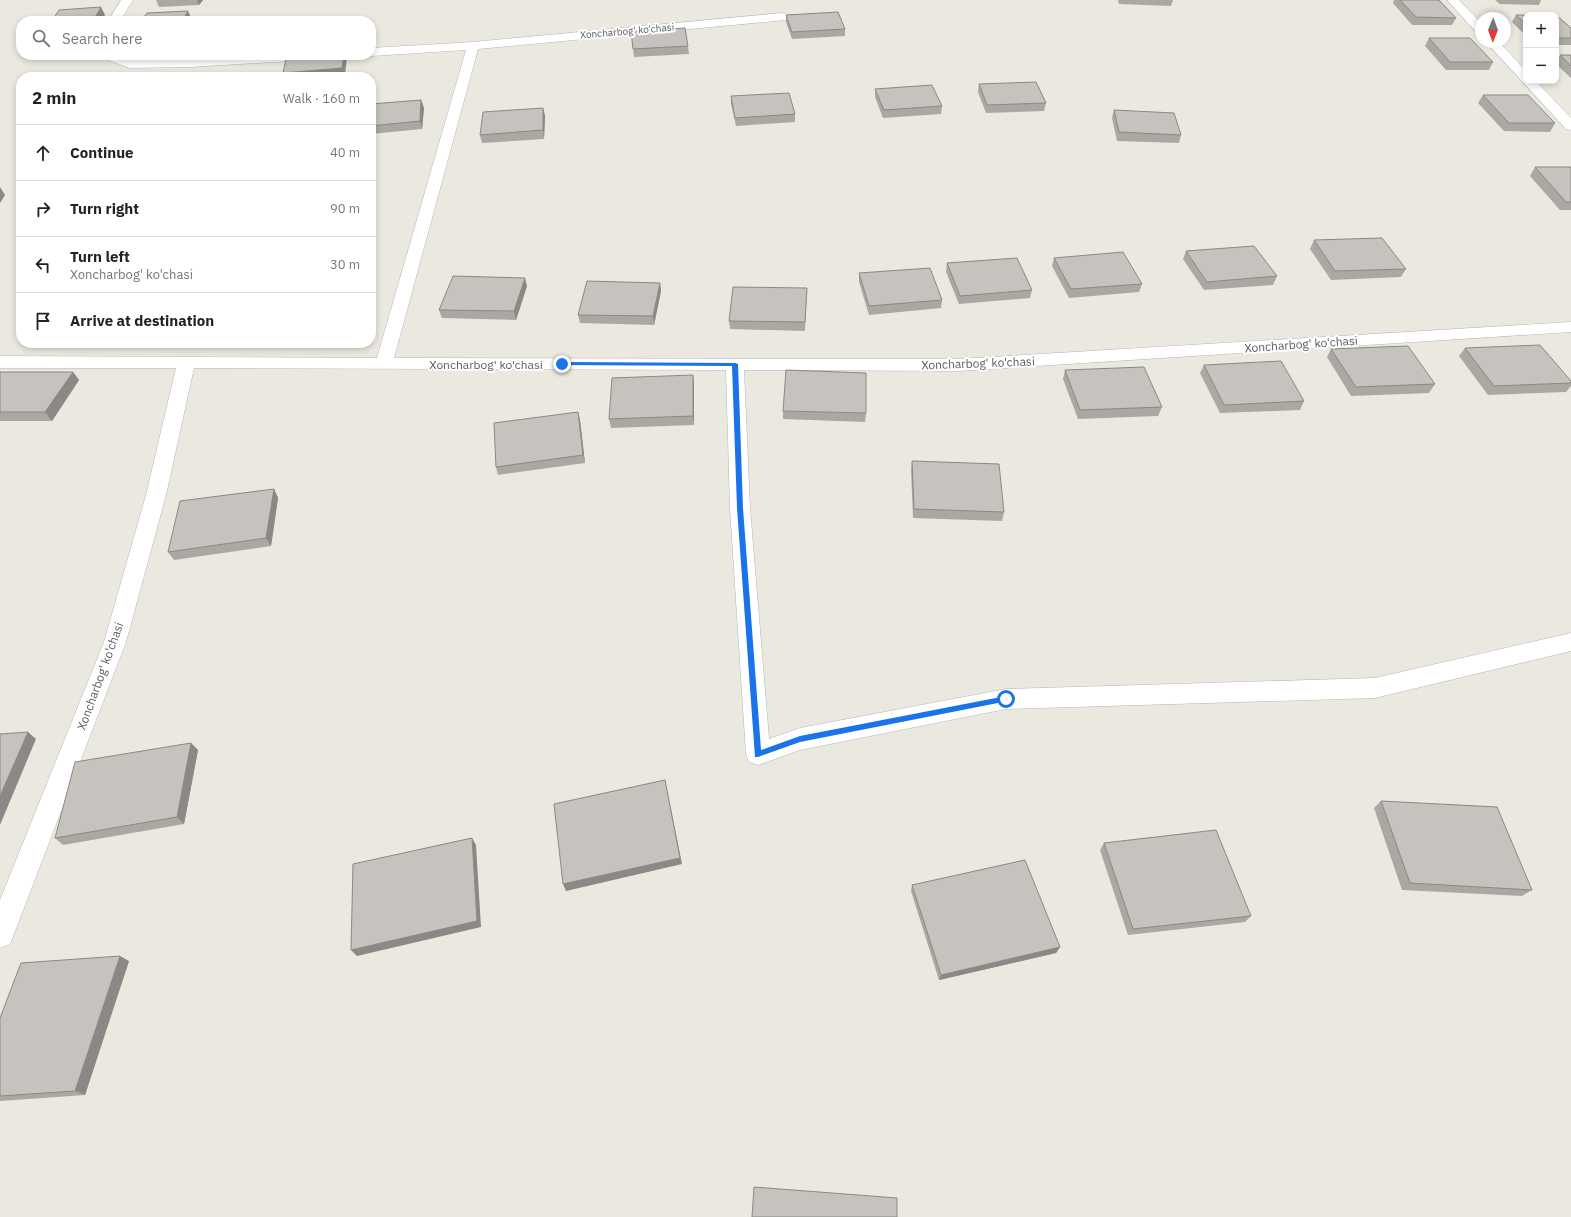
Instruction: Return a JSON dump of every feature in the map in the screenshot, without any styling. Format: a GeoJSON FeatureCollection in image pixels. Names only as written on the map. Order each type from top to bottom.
{"type":"FeatureCollection","features":[{"type":"Feature","properties":{"kind":"street"},"geometry":{"type":"LineString","coordinates":[[117,16],[127,0]]}},
{"type":"Feature","properties":{"kind":"street"},"geometry":{"type":"LineString","coordinates":[[1452,0],[1475,24]]}},
{"type":"Feature","properties":{"kind":"street","name":"Xoncharbog' ko'chasi"},"geometry":{"type":"LineString","coordinates":[[376,52],[473,46],[782,17]]}},
{"type":"Feature","properties":{"kind":"street"},"geometry":{"type":"LineString","coordinates":[[384,363],[473,46]]}},
{"type":"Feature","properties":{"kind":"street"},"geometry":{"type":"LineString","coordinates":[[1498,48],[1523,75]]}},
{"type":"Feature","properties":{"kind":"street"},"geometry":{"type":"LineString","coordinates":[[119,60],[130,64],[240,60]]}},
{"type":"Feature","properties":{"kind":"street"},"geometry":{"type":"LineString","coordinates":[[1532,84],[1571,126]]}},
{"type":"Feature","properties":{"kind":"street","name":"Xoncharbog' ko'chasi"},"geometry":{"type":"LineString","coordinates":[[0,362],[958,365],[1571,327]]}},
{"type":"Feature","properties":{"kind":"street","name":"Xoncharbog' ko'chasi"},"geometry":{"type":"LineString","coordinates":[[0,934],[115,642],[156,495],[186,363]]}},
{"type":"Feature","properties":{"kind":"street"},"geometry":{"type":"LineString","coordinates":[[735,364],[740,508],[758,754],[800,739],[1006,699],[1375,688],[1571,642]]}},
{"type":"Feature","properties":{"kind":"building"},"geometry":{"type":"Polygon","coordinates":[[[1400,0],[1439,0],[1456,18],[1416,17],[1400,0]]]}},
{"type":"Feature","properties":{"kind":"building"},"geometry":{"type":"Polygon","coordinates":[[[101,7],[96,16],[55,16],[59,10],[101,7]]]}},
{"type":"Feature","properties":{"kind":"building"},"geometry":{"type":"Polygon","coordinates":[[[188,11],[185,16],[145,16],[147,13],[188,11]]]}},
{"type":"Feature","properties":{"kind":"building"},"geometry":{"type":"Polygon","coordinates":[[[838,12],[845,29],[792,32],[786,15],[838,12]]]}},
{"type":"Feature","properties":{"kind":"building"},"geometry":{"type":"Polygon","coordinates":[[[1516,15],[1523,15],[1523,21],[1516,15]]]}},
{"type":"Feature","properties":{"kind":"building"},"geometry":{"type":"Polygon","coordinates":[[[1559,18],[1571,28],[1571,38],[1559,38],[1559,18]]]}},
{"type":"Feature","properties":{"kind":"building"},"geometry":{"type":"Polygon","coordinates":[[[685,28],[688,46],[633,49],[631,31],[685,28]]]}},
{"type":"Feature","properties":{"kind":"building"},"geometry":{"type":"Polygon","coordinates":[[[1429,38],[1470,38],[1475,43],[1475,48],[1480,48],[1493,62],[1450,62],[1429,38]]]}},
{"type":"Feature","properties":{"kind":"building"},"geometry":{"type":"Polygon","coordinates":[[[1560,55],[1571,55],[1571,66],[1560,55]]]}},
{"type":"Feature","properties":{"kind":"building"},"geometry":{"type":"Polygon","coordinates":[[[286,60],[343,60],[342,68],[283,72],[286,60]]]}},
{"type":"Feature","properties":{"kind":"building"},"geometry":{"type":"Polygon","coordinates":[[[1036,82],[1046,103],[987,105],[979,84],[1036,82]]]}},
{"type":"Feature","properties":{"kind":"building"},"geometry":{"type":"Polygon","coordinates":[[[932,85],[942,106],[884,110],[875,89],[932,85]]]}},
{"type":"Feature","properties":{"kind":"building"},"geometry":{"type":"Polygon","coordinates":[[[789,93],[795,114],[735,118],[731,96],[789,93]]]}},
{"type":"Feature","properties":{"kind":"building"},"geometry":{"type":"Polygon","coordinates":[[[1483,95],[1528,95],[1555,123],[1509,123],[1483,95]]]}},
{"type":"Feature","properties":{"kind":"building"},"geometry":{"type":"Polygon","coordinates":[[[421,100],[420,121],[376,125],[376,104],[421,100]]]}},
{"type":"Feature","properties":{"kind":"building"},"geometry":{"type":"Polygon","coordinates":[[[543,108],[543,130],[480,135],[483,112],[543,108]]]}},
{"type":"Feature","properties":{"kind":"building"},"geometry":{"type":"Polygon","coordinates":[[[1114,110],[1174,113],[1181,135],[1119,132],[1114,110]]]}},
{"type":"Feature","properties":{"kind":"building"},"geometry":{"type":"Polygon","coordinates":[[[1535,167],[1571,167],[1571,202],[1566,202],[1535,167]]]}},
{"type":"Feature","properties":{"kind":"building"},"geometry":{"type":"Polygon","coordinates":[[[1382,238],[1406,269],[1335,271],[1314,240],[1382,238]]]}},
{"type":"Feature","properties":{"kind":"building"},"geometry":{"type":"Polygon","coordinates":[[[1254,246],[1277,276],[1207,282],[1186,251],[1254,246]]]}},
{"type":"Feature","properties":{"kind":"building"},"geometry":{"type":"Polygon","coordinates":[[[1123,252],[1142,284],[1071,289],[1054,258],[1123,252]]]}},
{"type":"Feature","properties":{"kind":"building"},"geometry":{"type":"Polygon","coordinates":[[[1017,258],[1032,290],[960,296],[947,263],[1017,258]]]}},
{"type":"Feature","properties":{"kind":"building"},"geometry":{"type":"Polygon","coordinates":[[[930,268],[942,300],[869,306],[859,273],[930,268]]]}},
{"type":"Feature","properties":{"kind":"building"},"geometry":{"type":"Polygon","coordinates":[[[453,276],[525,278],[514,311],[439,310],[453,276]]]}},
{"type":"Feature","properties":{"kind":"building"},"geometry":{"type":"Polygon","coordinates":[[[587,281],[660,283],[653,316],[578,315],[587,281]]]}},
{"type":"Feature","properties":{"kind":"building"},"geometry":{"type":"Polygon","coordinates":[[[733,287],[807,288],[805,322],[729,321],[733,287]]]}},
{"type":"Feature","properties":{"kind":"building"},"geometry":{"type":"Polygon","coordinates":[[[1540,345],[1571,381],[1571,383],[1494,386],[1465,348],[1540,345]]]}},
{"type":"Feature","properties":{"kind":"building"},"geometry":{"type":"Polygon","coordinates":[[[1408,346],[1435,384],[1356,387],[1331,349],[1408,346]]]}},
{"type":"Feature","properties":{"kind":"building"},"geometry":{"type":"Polygon","coordinates":[[[1281,361],[1304,401],[1224,405],[1204,365],[1281,361]]]}},
{"type":"Feature","properties":{"kind":"building"},"geometry":{"type":"Polygon","coordinates":[[[1144,367],[1162,407],[1080,410],[1065,370],[1144,367]]]}},
{"type":"Feature","properties":{"kind":"building"},"geometry":{"type":"Polygon","coordinates":[[[786,370],[866,373],[866,413],[783,411],[786,370]]]}},
{"type":"Feature","properties":{"kind":"building"},"geometry":{"type":"Polygon","coordinates":[[[0,372],[73,372],[45,412],[0,412],[0,372]]]}},
{"type":"Feature","properties":{"kind":"building"},"geometry":{"type":"Polygon","coordinates":[[[693,375],[693,416],[609,419],[612,378],[693,375]]]}},
{"type":"Feature","properties":{"kind":"building"},"geometry":{"type":"Polygon","coordinates":[[[578,412],[583,455],[496,467],[494,423],[578,412]]]}},
{"type":"Feature","properties":{"kind":"building"},"geometry":{"type":"Polygon","coordinates":[[[912,461],[999,464],[1004,512],[914,509],[912,461]]]}},
{"type":"Feature","properties":{"kind":"building"},"geometry":{"type":"Polygon","coordinates":[[[274,489],[266,538],[168,552],[180,501],[274,489]]]}},
{"type":"Feature","properties":{"kind":"building"},"geometry":{"type":"Polygon","coordinates":[[[28,732],[0,796],[0,734],[28,732]]]}},
{"type":"Feature","properties":{"kind":"building"},"geometry":{"type":"Polygon","coordinates":[[[191,743],[177,817],[55,838],[75,762],[191,743]]]}},
{"type":"Feature","properties":{"kind":"building"},"geometry":{"type":"Polygon","coordinates":[[[665,780],[680,858],[563,884],[554,804],[665,780]]]}},
{"type":"Feature","properties":{"kind":"building"},"geometry":{"type":"Polygon","coordinates":[[[1381,801],[1497,807],[1532,890],[1410,883],[1381,801]]]}},
{"type":"Feature","properties":{"kind":"building"},"geometry":{"type":"Polygon","coordinates":[[[1216,830],[1251,916],[1133,929],[1104,843],[1216,830]]]}},
{"type":"Feature","properties":{"kind":"building"},"geometry":{"type":"Polygon","coordinates":[[[472,838],[477,921],[351,950],[353,864],[472,838]]]}},
{"type":"Feature","properties":{"kind":"building"},"geometry":{"type":"Polygon","coordinates":[[[1025,860],[1060,947],[941,975],[912,885],[1025,860]]]}},
{"type":"Feature","properties":{"kind":"building"},"geometry":{"type":"Polygon","coordinates":[[[120,956],[75,1091],[0,1096],[0,1018],[21,963],[120,956]]]}},
{"type":"Feature","properties":{"kind":"building"},"geometry":{"type":"Polygon","coordinates":[[[754,1187],[897,1198],[897,1217],[752,1217],[754,1187]]]}},
{"type":"Feature","properties":{"kind":"route"},"geometry":{"type":"LineString","coordinates":[[562,364],[735,364],[740,508],[758,754],[800,739],[1006,699]]}}]}
